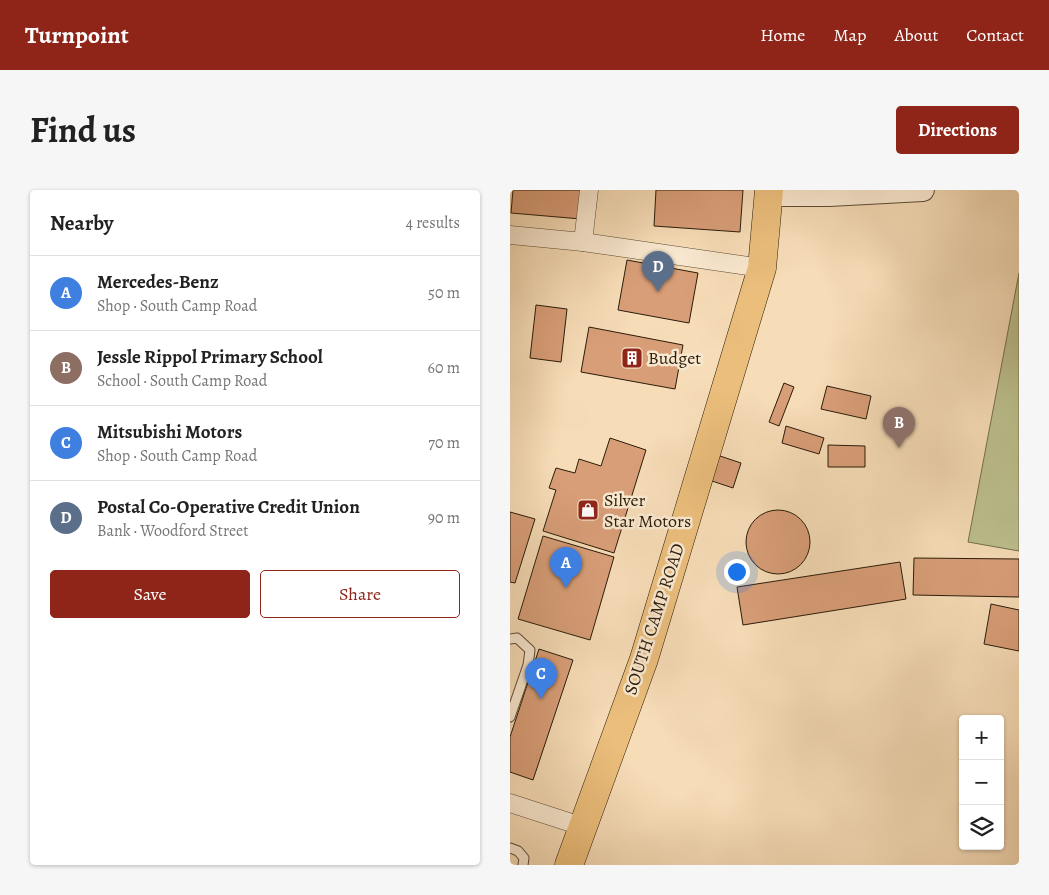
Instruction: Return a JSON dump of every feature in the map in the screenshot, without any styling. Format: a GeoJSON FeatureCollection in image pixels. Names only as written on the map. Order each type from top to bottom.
{"type":"FeatureCollection","features":[{"type":"Feature","properties":{"kind":"main road","name":"SOUTH CAMP ROAD"},"geometry":{"type":"LineString","coordinates":[[569,865],[644,659],[762,268],[768,192]]}},
{"type":"Feature","properties":{"kind":"street"},"geometry":{"type":"LineString","coordinates":[[583,242],[590,190]]}},
{"type":"Feature","properties":{"kind":"street"},"geometry":{"type":"LineString","coordinates":[[768,192],[829,195],[923,190]]}},
{"type":"Feature","properties":{"kind":"street"},"geometry":{"type":"LineString","coordinates":[[510,235],[583,242],[762,268]]}},
{"type":"Feature","properties":{"kind":"street"},"geometry":{"type":"LineString","coordinates":[[510,803],[584,826]]}},
{"type":"Feature","properties":{"kind":"lane"},"geometry":{"type":"LineString","coordinates":[[510,639],[516,638],[530,650],[528,665],[510,717]]}},
{"type":"Feature","properties":{"kind":"lane"},"geometry":{"type":"LineString","coordinates":[[510,848],[518,851],[524,858],[523,865]]}},
{"type":"Feature","properties":{"kind":"green space"},"geometry":{"type":"Polygon","coordinates":[[[1019,273],[1019,551],[968,542],[1019,273]]]}},
{"type":"Feature","properties":{"kind":"building"},"geometry":{"type":"Polygon","coordinates":[[[513,190],[583,190],[581,219],[511,213],[513,190]]]}},
{"type":"Feature","properties":{"kind":"building"},"geometry":{"type":"Polygon","coordinates":[[[656,190],[743,190],[740,232],[654,226],[656,190]]]}},
{"type":"Feature","properties":{"kind":"building"},"geometry":{"type":"Polygon","coordinates":[[[627,260],[698,273],[689,323],[618,310],[627,260]]]}},
{"type":"Feature","properties":{"kind":"building"},"geometry":{"type":"Polygon","coordinates":[[[536,305],[567,309],[561,362],[530,358],[536,305]]]}},
{"type":"Feature","properties":{"kind":"building","name":"Budget"},"geometry":{"type":"Polygon","coordinates":[[[589,327],[683,345],[675,389],[581,372],[589,327]]]}},
{"type":"Feature","properties":{"kind":"building"},"geometry":{"type":"Polygon","coordinates":[[[784,383],[794,387],[779,426],[769,422],[784,383]]]}},
{"type":"Feature","properties":{"kind":"building"},"geometry":{"type":"Polygon","coordinates":[[[827,386],[871,396],[866,419],[821,409],[827,386]]]}},
{"type":"Feature","properties":{"kind":"building"},"geometry":{"type":"Polygon","coordinates":[[[786,426],[824,438],[819,454],[782,443],[786,426]]]}},
{"type":"Feature","properties":{"kind":"building","name":"Silver Star Motors"},"geometry":{"type":"Polygon","coordinates":[[[610,438],[646,450],[614,553],[543,531],[556,490],[549,488],[556,468],[575,473],[579,459],[601,466],[610,438]]]}},
{"type":"Feature","properties":{"kind":"building"},"geometry":{"type":"Polygon","coordinates":[[[828,445],[865,446],[865,467],[828,467],[828,445]]]}},
{"type":"Feature","properties":{"kind":"building"},"geometry":{"type":"Polygon","coordinates":[[[714,454],[741,463],[733,488],[706,479],[714,454]]]}},
{"type":"Feature","properties":{"kind":"building"},"geometry":{"type":"Polygon","coordinates":[[[778,510],[796,516],[804,524],[810,542],[804,560],[796,568],[778,574],[760,568],[752,560],[746,542],[752,524],[760,516],[778,510]]]}},
{"type":"Feature","properties":{"kind":"building"},"geometry":{"type":"Polygon","coordinates":[[[510,512],[535,519],[515,583],[510,582],[510,512]]]}},
{"type":"Feature","properties":{"kind":"building"},"geometry":{"type":"Polygon","coordinates":[[[543,536],[614,557],[590,640],[518,619],[543,536]]]}},
{"type":"Feature","properties":{"kind":"building"},"geometry":{"type":"Polygon","coordinates":[[[914,558],[1019,559],[1019,597],[913,595],[914,558]]]}},
{"type":"Feature","properties":{"kind":"building"},"geometry":{"type":"Polygon","coordinates":[[[900,562],[906,599],[743,625],[737,587],[900,562]]]}},
{"type":"Feature","properties":{"kind":"building"},"geometry":{"type":"Polygon","coordinates":[[[991,604],[1019,610],[1019,651],[984,644],[991,604]]]}},
{"type":"Feature","properties":{"kind":"building"},"geometry":{"type":"Polygon","coordinates":[[[539,649],[573,660],[533,780],[510,772],[510,737],[539,649]]]}},
{"type":"Feature","properties":{"kind":"place","name":"Postal Co-Operative Credit Union"},"geometry":{"type":"Point","coordinates":[658,292]}},
{"type":"Feature","properties":{"kind":"place","name":"Budget"},"geometry":{"type":"Point","coordinates":[632,358]}},
{"type":"Feature","properties":{"kind":"place","name":"Jessle Rippol Primary School"},"geometry":{"type":"Point","coordinates":[899,448]}},
{"type":"Feature","properties":{"kind":"place","name":"Silver Star Motors"},"geometry":{"type":"Point","coordinates":[588,510]}},
{"type":"Feature","properties":{"kind":"place","name":"Mercedes-Benz"},"geometry":{"type":"Point","coordinates":[566,588]}},
{"type":"Feature","properties":{"kind":"place","name":"Mitsubishi Motors"},"geometry":{"type":"Point","coordinates":[541,699]}}]}
